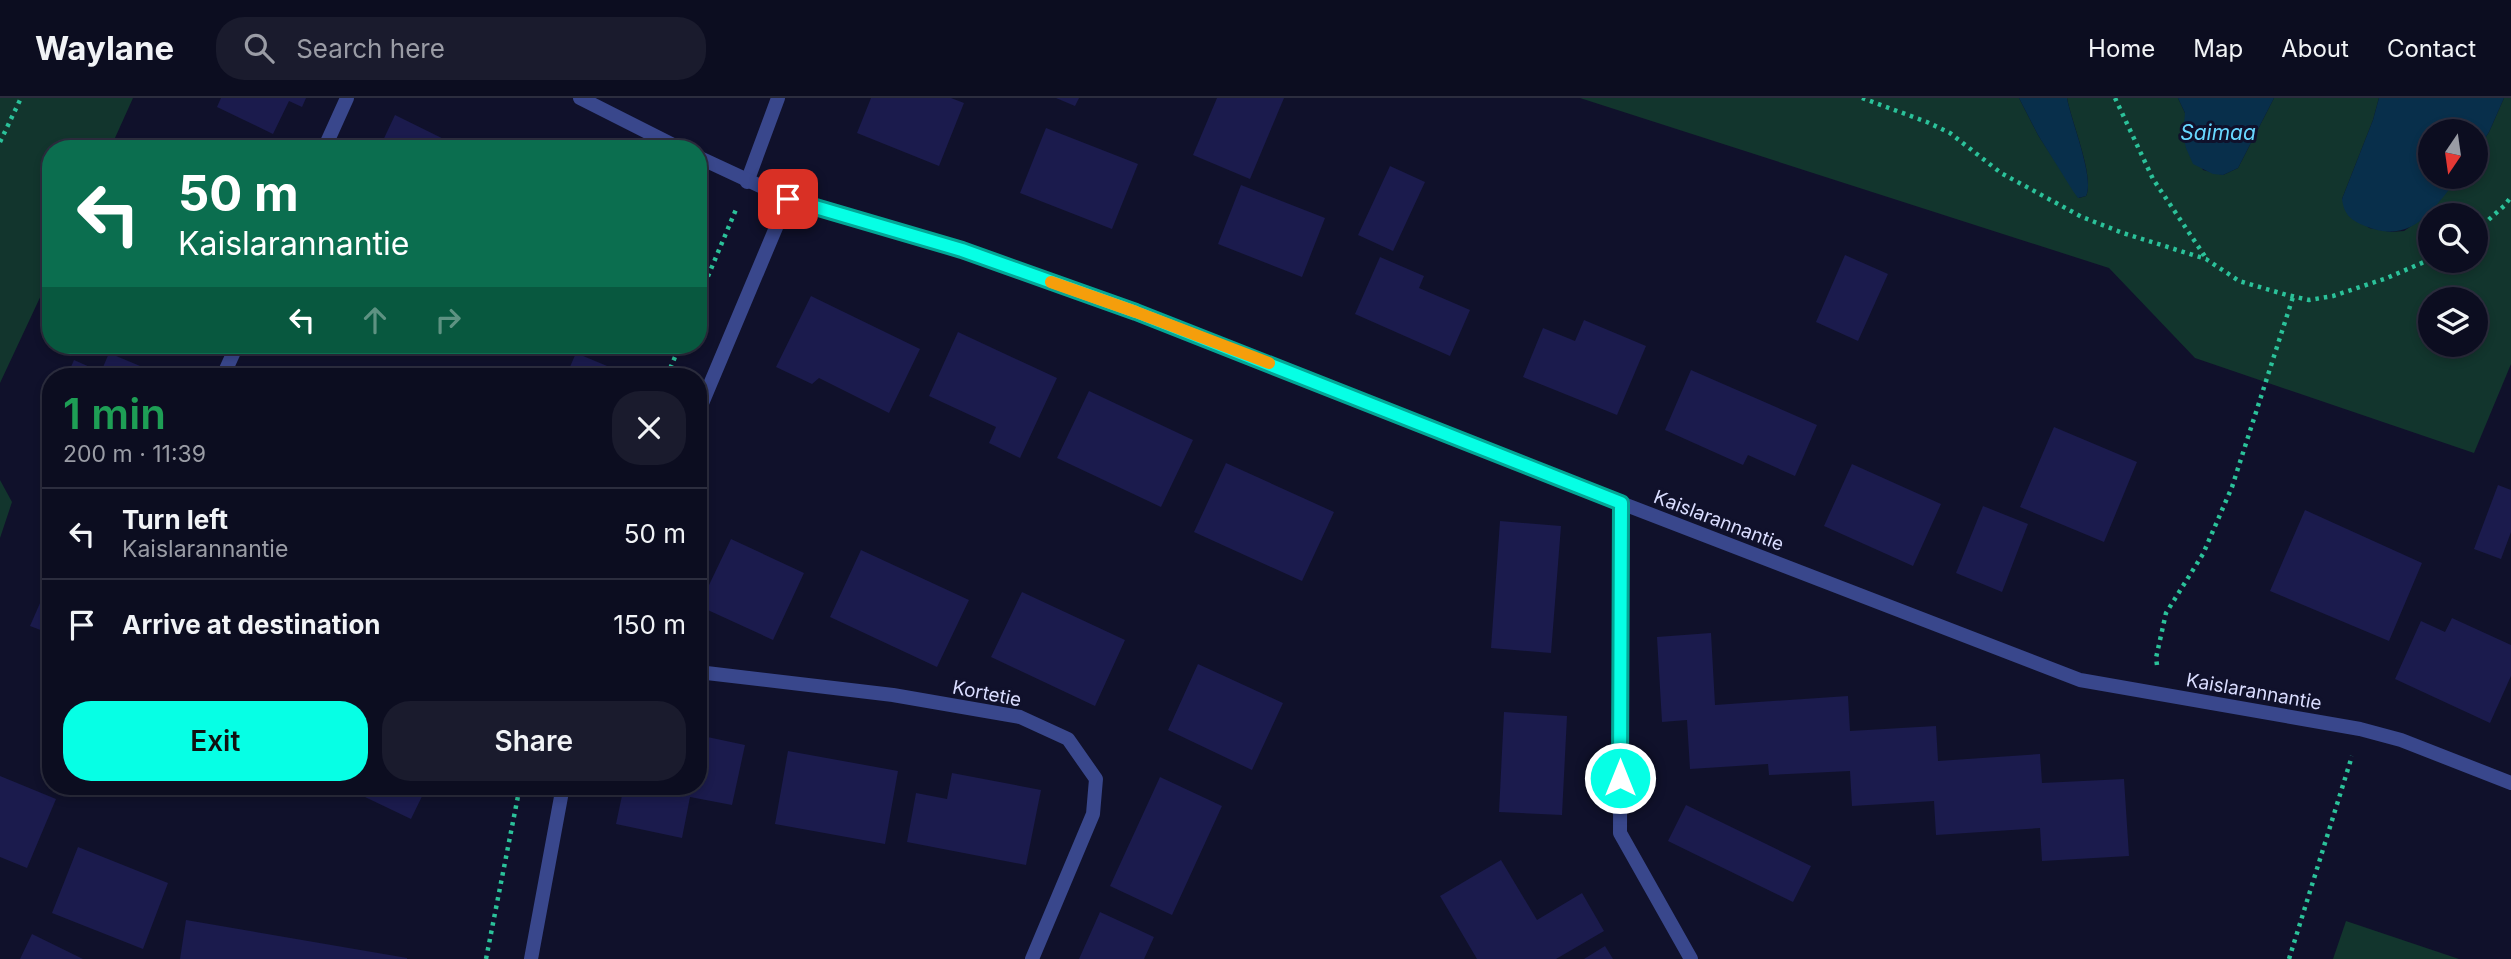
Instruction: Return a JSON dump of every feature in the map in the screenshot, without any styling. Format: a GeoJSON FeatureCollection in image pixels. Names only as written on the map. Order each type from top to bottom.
{"type":"FeatureCollection","features":[{"type":"Feature","properties":{"kind":"street"},"geometry":{"type":"LineString","coordinates":[[328,140],[347,98]]}},
{"type":"Feature","properties":{"kind":"street"},"geometry":{"type":"LineString","coordinates":[[580,98],[663,140]]}},
{"type":"Feature","properties":{"kind":"street"},"geometry":{"type":"LineString","coordinates":[[747,182],[778,98]]}},
{"type":"Feature","properties":{"kind":"street","name":"Kaislarannantie"},"geometry":{"type":"LineString","coordinates":[[707,162],[788,199],[962,250],[1136,312],[2080,680],[2360,729],[2401,740],[2511,783]]}},
{"type":"Feature","properties":{"kind":"street"},"geometry":{"type":"LineString","coordinates":[[707,392],[788,199]]}},
{"type":"Feature","properties":{"kind":"street"},"geometry":{"type":"LineString","coordinates":[[1621,503],[1620,833],[1691,959]]}},
{"type":"Feature","properties":{"kind":"street","name":"Kortetie"},"geometry":{"type":"LineString","coordinates":[[707,673],[893,695],[1020,717],[1068,739],[1096,779],[1093,814],[1032,959]]}},
{"type":"Feature","properties":{"kind":"street"},"geometry":{"type":"LineString","coordinates":[[531,959],[561,795]]}},
{"type":"Feature","properties":{"kind":"path"},"geometry":{"type":"LineString","coordinates":[[0,142],[20,98]]}},
{"type":"Feature","properties":{"kind":"path"},"geometry":{"type":"LineString","coordinates":[[1862,98],[1927,121],[1950,133],[2001,173],[2081,217],[2206,259],[2239,281],[2309,300],[2333,296],[2418,265]]}},
{"type":"Feature","properties":{"kind":"path"},"geometry":{"type":"LineString","coordinates":[[2115,98],[2153,179],[2206,259]]}},
{"type":"Feature","properties":{"kind":"path"},"geometry":{"type":"LineString","coordinates":[[707,278],[747,182]]}},
{"type":"Feature","properties":{"kind":"path"},"geometry":{"type":"LineString","coordinates":[[2488,220],[2511,197]]}},
{"type":"Feature","properties":{"kind":"path"},"geometry":{"type":"LineString","coordinates":[[2159,694],[2156,658],[2166,613],[2203,554],[2232,487],[2294,297]]}},
{"type":"Feature","properties":{"kind":"path"},"geometry":{"type":"LineString","coordinates":[[2289,959],[2360,729]]}},
{"type":"Feature","properties":{"kind":"path"},"geometry":{"type":"LineString","coordinates":[[486,959],[518,795]]}},
{"type":"Feature","properties":{"kind":"green space"},"geometry":{"type":"Polygon","coordinates":[[[0,98],[133,98],[114,140],[42,140],[42,293],[0,383],[0,98]]]}},
{"type":"Feature","properties":{"kind":"green space"},"geometry":{"type":"Polygon","coordinates":[[[1580,98],[2019,98],[2038,135],[2079,198],[2086,196],[2087,176],[2067,98],[2178,98],[2203,170],[2223,175],[2238,168],[2274,98],[2379,98],[2342,199],[2369,228],[2391,232],[2404,231],[2418,221],[2418,273],[2488,273],[2488,203],[2437,203],[2449,189],[2488,189],[2488,134],[2504,98],[2511,98],[2511,364],[2474,453],[2195,358],[2109,268],[1580,98]]]}},
{"type":"Feature","properties":{"kind":"green space"},"geometry":{"type":"Polygon","coordinates":[[[0,480],[12,502],[0,538],[0,480]]]}},
{"type":"Feature","properties":{"kind":"green space"},"geometry":{"type":"Polygon","coordinates":[[[2346,921],[2459,959],[2333,959],[2346,921]]]}},
{"type":"Feature","properties":{"kind":"water"},"geometry":{"type":"Polygon","coordinates":[[[2019,98],[2067,98],[2085,163],[2088,188],[2086,196],[2078,198],[2073,191],[2038,135],[2019,98]]]}},
{"type":"Feature","properties":{"kind":"water","name":"Saimaa"},"geometry":{"type":"Polygon","coordinates":[[[2178,98],[2274,98],[2238,168],[2223,175],[2213,174],[2193,164],[2183,135],[2185,113],[2178,98]]]}},
{"type":"Feature","properties":{"kind":"water"},"geometry":{"type":"Polygon","coordinates":[[[2379,98],[2504,98],[2488,134],[2488,119],[2418,119],[2418,189],[2450,189],[2438,203],[2418,203],[2418,222],[2396,231],[2381,231],[2365,226],[2355,221],[2344,209],[2342,199],[2379,98]]]}},
{"type":"Feature","properties":{"kind":"building"},"geometry":{"type":"Polygon","coordinates":[[[221,98],[306,98],[302,107],[289,101],[273,134],[217,107],[221,98]]]}},
{"type":"Feature","properties":{"kind":"building"},"geometry":{"type":"Polygon","coordinates":[[[871,98],[951,98],[964,103],[939,166],[857,133],[871,98]]]}},
{"type":"Feature","properties":{"kind":"building"},"geometry":{"type":"Polygon","coordinates":[[[1056,98],[1079,98],[1075,106],[1056,98]]]}},
{"type":"Feature","properties":{"kind":"building"},"geometry":{"type":"Polygon","coordinates":[[[1217,98],[1284,98],[1250,179],[1193,155],[1217,98]]]}},
{"type":"Feature","properties":{"kind":"building"},"geometry":{"type":"Polygon","coordinates":[[[395,115],[446,140],[383,140],[395,115]]]}},
{"type":"Feature","properties":{"kind":"building"},"geometry":{"type":"Polygon","coordinates":[[[1046,128],[1138,164],[1112,229],[1020,193],[1046,128]]]}},
{"type":"Feature","properties":{"kind":"building"},"geometry":{"type":"Polygon","coordinates":[[[1390,166],[1425,182],[1393,251],[1358,235],[1390,166]]]}},
{"type":"Feature","properties":{"kind":"building"},"geometry":{"type":"Polygon","coordinates":[[[1241,185],[1325,218],[1302,277],[1218,244],[1241,185]]]}},
{"type":"Feature","properties":{"kind":"building"},"geometry":{"type":"Polygon","coordinates":[[[1845,255],[1888,274],[1858,341],[1816,322],[1845,255]]]}},
{"type":"Feature","properties":{"kind":"building"},"geometry":{"type":"Polygon","coordinates":[[[1380,257],[1424,276],[1419,288],[1470,310],[1450,356],[1355,314],[1380,257]]]}},
{"type":"Feature","properties":{"kind":"building"},"geometry":{"type":"Polygon","coordinates":[[[811,296],[920,349],[889,413],[819,378],[812,384],[776,367],[811,296]]]}},
{"type":"Feature","properties":{"kind":"building"},"geometry":{"type":"Polygon","coordinates":[[[1584,320],[1646,346],[1617,415],[1523,377],[1543,328],[1575,341],[1584,320]]]}},
{"type":"Feature","properties":{"kind":"building"},"geometry":{"type":"Polygon","coordinates":[[[958,332],[1057,378],[1020,458],[989,443],[996,427],[929,396],[958,332]]]}},
{"type":"Feature","properties":{"kind":"building"},"geometry":{"type":"Polygon","coordinates":[[[109,354],[111,354],[145,368],[103,368],[109,354]]]}},
{"type":"Feature","properties":{"kind":"building"},"geometry":{"type":"Polygon","coordinates":[[[576,354],[578,354],[612,368],[569,368],[576,354]]]}},
{"type":"Feature","properties":{"kind":"building"},"geometry":{"type":"Polygon","coordinates":[[[74,360],[92,368],[70,368],[74,360]]]}},
{"type":"Feature","properties":{"kind":"building"},"geometry":{"type":"Polygon","coordinates":[[[1691,370],[1817,425],[1795,476],[1748,455],[1743,465],[1665,430],[1691,370]]]}},
{"type":"Feature","properties":{"kind":"building"},"geometry":{"type":"Polygon","coordinates":[[[1089,391],[1193,440],[1161,507],[1057,458],[1089,391]]]}},
{"type":"Feature","properties":{"kind":"building"},"geometry":{"type":"Polygon","coordinates":[[[2054,427],[2137,462],[2104,542],[2020,507],[2054,427]]]}},
{"type":"Feature","properties":{"kind":"building"},"geometry":{"type":"Polygon","coordinates":[[[1226,463],[1334,512],[1302,581],[1194,532],[1226,463]]]}},
{"type":"Feature","properties":{"kind":"building"},"geometry":{"type":"Polygon","coordinates":[[[1852,464],[1941,504],[1913,566],[1824,526],[1852,464]]]}},
{"type":"Feature","properties":{"kind":"building"},"geometry":{"type":"Polygon","coordinates":[[[2498,485],[2511,490],[2511,532],[2501,559],[2474,549],[2498,485]]]}},
{"type":"Feature","properties":{"kind":"building"},"geometry":{"type":"Polygon","coordinates":[[[1983,506],[2028,524],[2002,592],[1956,573],[1983,506]]]}},
{"type":"Feature","properties":{"kind":"building"},"geometry":{"type":"Polygon","coordinates":[[[2305,510],[2422,563],[2389,641],[2270,591],[2305,510]]]}},
{"type":"Feature","properties":{"kind":"building"},"geometry":{"type":"Polygon","coordinates":[[[1500,521],[1561,526],[1551,653],[1491,648],[1500,521]]]}},
{"type":"Feature","properties":{"kind":"building"},"geometry":{"type":"Polygon","coordinates":[[[731,539],[804,573],[773,640],[707,610],[707,589],[731,539]]]}},
{"type":"Feature","properties":{"kind":"building"},"geometry":{"type":"Polygon","coordinates":[[[861,550],[969,600],[937,667],[830,617],[861,550]]]}},
{"type":"Feature","properties":{"kind":"building"},"geometry":{"type":"Polygon","coordinates":[[[1022,592],[1125,640],[1095,706],[991,657],[1022,592]]]}},
{"type":"Feature","properties":{"kind":"building"},"geometry":{"type":"Polygon","coordinates":[[[42,599],[42,631],[30,626],[42,599]]]}},
{"type":"Feature","properties":{"kind":"building"},"geometry":{"type":"Polygon","coordinates":[[[2452,618],[2511,645],[2511,676],[2490,723],[2395,679],[2421,621],[2445,632],[2452,618]]]}},
{"type":"Feature","properties":{"kind":"building"},"geometry":{"type":"Polygon","coordinates":[[[1711,633],[1715,705],[1848,696],[1850,731],[1936,726],[1938,761],[2040,754],[2042,783],[2124,779],[2129,856],[2042,861],[2040,828],[1936,835],[1934,801],[1852,806],[1850,771],[1769,775],[1768,764],[1690,769],[1687,720],[1662,722],[1657,637],[1711,633]]]}},
{"type":"Feature","properties":{"kind":"building"},"geometry":{"type":"Polygon","coordinates":[[[1198,664],[1283,703],[1252,770],[1168,730],[1198,664]]]}},
{"type":"Feature","properties":{"kind":"building"},"geometry":{"type":"Polygon","coordinates":[[[1504,712],[1567,716],[1562,815],[1499,812],[1504,712]]]}},
{"type":"Feature","properties":{"kind":"building"},"geometry":{"type":"Polygon","coordinates":[[[707,737],[745,745],[732,805],[690,797],[682,838],[616,824],[622,795],[707,795],[707,737]]]}},
{"type":"Feature","properties":{"kind":"building"},"geometry":{"type":"Polygon","coordinates":[[[788,751],[898,771],[885,844],[775,824],[788,751]]]}},
{"type":"Feature","properties":{"kind":"building"},"geometry":{"type":"Polygon","coordinates":[[[952,773],[1041,790],[1026,865],[907,842],[916,793],[947,799],[952,773]]]}},
{"type":"Feature","properties":{"kind":"building"},"geometry":{"type":"Polygon","coordinates":[[[0,776],[56,799],[27,868],[0,857],[0,776]]]}},
{"type":"Feature","properties":{"kind":"building"},"geometry":{"type":"Polygon","coordinates":[[[1160,777],[1222,806],[1172,915],[1110,886],[1160,777]]]}},
{"type":"Feature","properties":{"kind":"building"},"geometry":{"type":"Polygon","coordinates":[[[361,795],[423,795],[411,819],[361,795]]]}},
{"type":"Feature","properties":{"kind":"building"},"geometry":{"type":"Polygon","coordinates":[[[1686,805],[1811,866],[1793,902],[1668,841],[1686,805]]]}},
{"type":"Feature","properties":{"kind":"building"},"geometry":{"type":"Polygon","coordinates":[[[78,847],[168,883],[143,949],[52,913],[78,847]]]}},
{"type":"Feature","properties":{"kind":"building"},"geometry":{"type":"Polygon","coordinates":[[[1501,860],[1537,920],[1582,893],[1604,931],[1556,959],[1477,959],[1440,896],[1501,860]]]}},
{"type":"Feature","properties":{"kind":"building"},"geometry":{"type":"Polygon","coordinates":[[[1100,912],[1154,937],[1144,959],[1079,959],[1100,912]]]}},
{"type":"Feature","properties":{"kind":"building"},"geometry":{"type":"Polygon","coordinates":[[[186,920],[407,958],[407,959],[180,959],[186,920]]]}},
{"type":"Feature","properties":{"kind":"building"},"geometry":{"type":"Polygon","coordinates":[[[32,934],[83,959],[20,959],[32,934]]]}},
{"type":"Feature","properties":{"kind":"building"},"geometry":{"type":"Polygon","coordinates":[[[1605,946],[1613,959],[1584,959],[1605,946]]]}},
{"type":"Feature","properties":{"kind":"slow traffic"},"geometry":{"type":"LineString","coordinates":[[1051,282],[1269,363]]}},
{"type":"Feature","properties":{"kind":"route"},"geometry":{"type":"LineString","coordinates":[[788,199],[962,250],[1136,312],[1621,503],[1620,778]]}}]}
